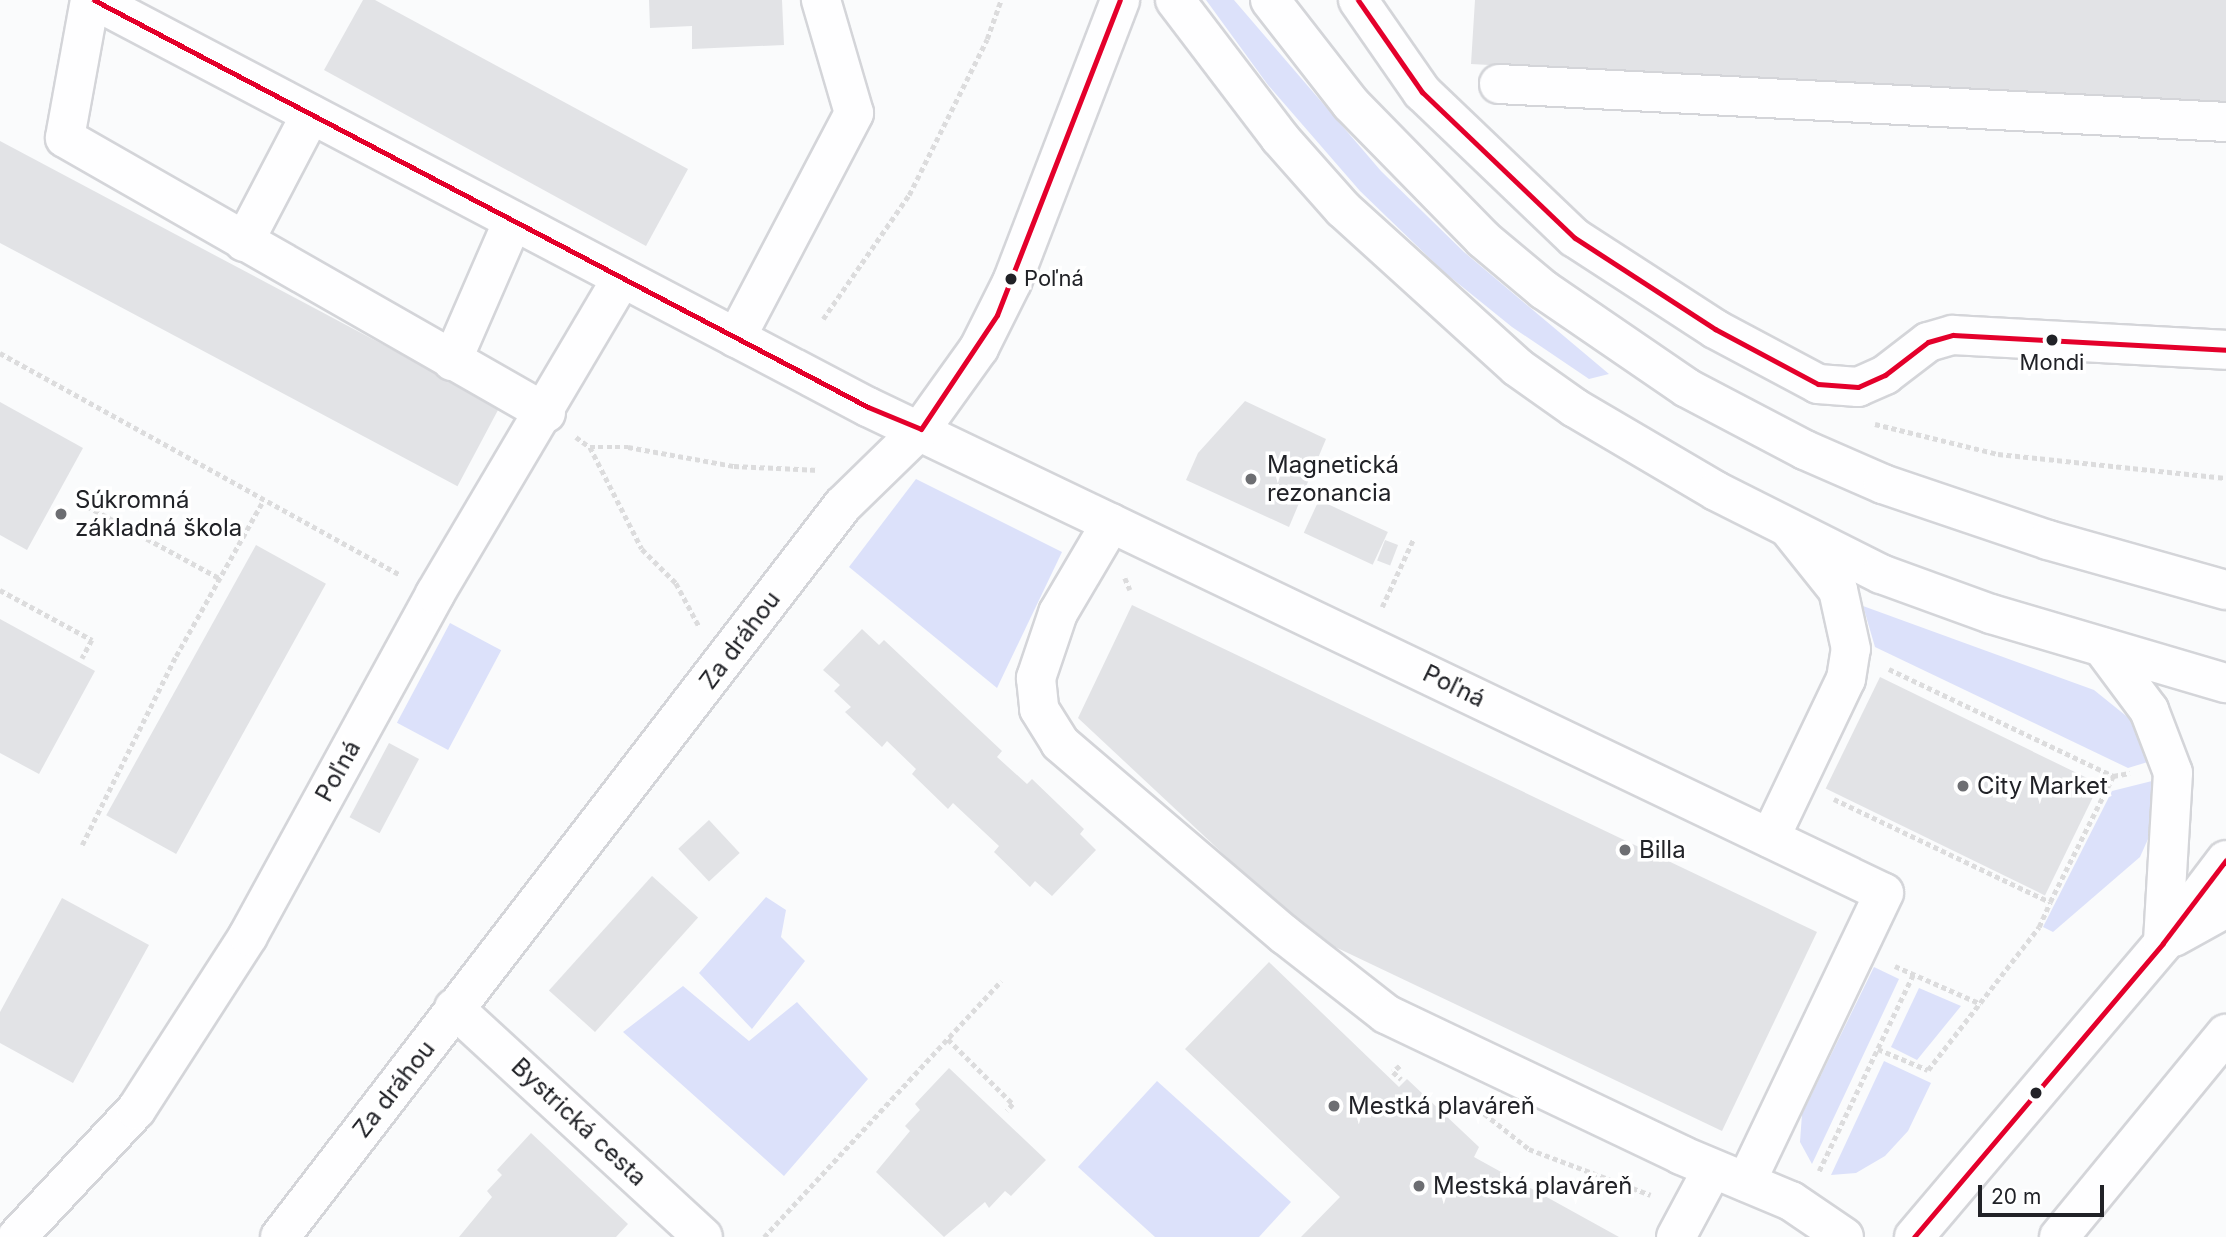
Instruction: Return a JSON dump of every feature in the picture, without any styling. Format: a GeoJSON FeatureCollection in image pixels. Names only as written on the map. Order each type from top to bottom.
{"type":"FeatureCollection","features":[{"type":"Feature","properties":{"kind":"street","name":"Poľná"},"geometry":{"type":"LineString","coordinates":[[92,0],[868,407],[920,429],[1884,893],[1729,1176]]}},
{"type":"Feature","properties":{"kind":"street"},"geometry":{"type":"LineString","coordinates":[[92,0],[65,138],[545,413]]}},
{"type":"Feature","properties":{"kind":"street"},"geometry":{"type":"LineString","coordinates":[[736,338],[854,113],[821,0]]}},
{"type":"Feature","properties":{"kind":"street","name":"Za dráhou"},"geometry":{"type":"LineString","coordinates":[[280,1237],[843,505],[920,429],[997,315],[1120,0]]}},
{"type":"Feature","properties":{"kind":"street"},"geometry":{"type":"LineString","coordinates":[[1270,0],[1351,104],[1483,239],[1555,298],[1687,388],[1805,450],[1883,484],[2048,540],[2226,590]]}},
{"type":"Feature","properties":{"kind":"street"},"geometry":{"type":"LineString","coordinates":[[1357,0],[1422,92],[1575,238],[1715,329],[1818,384],[1858,387],[1885,375],[1928,342],[1953,335],[2226,350]]}},
{"type":"Feature","properties":{"kind":"street"},"geometry":{"type":"LineString","coordinates":[[1184,13],[1343,209],[1517,367],[1575,408],[1790,530],[1881,574],[2102,647],[2226,683]]}},
{"type":"Feature","properties":{"kind":"street"},"geometry":{"type":"LineString","coordinates":[[1499,84],[2226,122]]}},
{"type":"Feature","properties":{"kind":"street"},"geometry":{"type":"LineString","coordinates":[[244,242],[310,114]]}},
{"type":"Feature","properties":{"kind":"street"},"geometry":{"type":"LineString","coordinates":[[452,361],[513,220]]}},
{"type":"Feature","properties":{"kind":"street","name":"Poľná"},"geometry":{"type":"LineString","coordinates":[[17,1237],[136,1110],[248,936],[435,594],[545,413],[622,278]]}},
{"type":"Feature","properties":{"kind":"street"},"geometry":{"type":"LineString","coordinates":[[1111,523],[1058,614],[1036,678],[1039,709],[1060,743],[1285,935],[1386,1014],[1729,1176],[1791,1201],[1844,1237]]}},
{"type":"Feature","properties":{"kind":"street"},"geometry":{"type":"LineString","coordinates":[[1770,838],[1846,679],[1851,649],[1838,590],[1790,530]]}},
{"type":"Feature","properties":{"kind":"street"},"geometry":{"type":"LineString","coordinates":[[2102,647],[2149,710],[2161,732],[2174,773],[2163,943]]}},
{"type":"Feature","properties":{"kind":"street"},"geometry":{"type":"LineString","coordinates":[[1914,1237],[2163,943],[2226,860]]}},
{"type":"Feature","properties":{"kind":"street"},"geometry":{"type":"LineString","coordinates":[[2163,943],[2226,908]]}},
{"type":"Feature","properties":{"kind":"street","name":"Bystrická cesta"},"geometry":{"type":"LineString","coordinates":[[454,1008],[703,1237]]}},
{"type":"Feature","properties":{"kind":"street"},"geometry":{"type":"LineString","coordinates":[[2059,1237],[2226,1034]]}},
{"type":"Feature","properties":{"kind":"street"},"geometry":{"type":"LineString","coordinates":[[1676,1237],[1729,1176]]}},
{"type":"Feature","properties":{"kind":"street"},"geometry":{"type":"LineString","coordinates":[[0,1215],[10,1237]]}},
{"type":"Feature","properties":{"kind":"path"},"geometry":{"type":"LineString","coordinates":[[823,319],[909,195],[987,39],[1001,0]]}},
{"type":"Feature","properties":{"kind":"path"},"geometry":{"type":"LineString","coordinates":[[0,353],[435,594]]}},
{"type":"Feature","properties":{"kind":"path"},"geometry":{"type":"LineString","coordinates":[[545,413],[590,447],[642,549],[676,583]]}},
{"type":"Feature","properties":{"kind":"path"},"geometry":{"type":"LineString","coordinates":[[1870,423],[1965,447],[2067,463],[2180,471],[2226,478]]}},
{"type":"Feature","properties":{"kind":"path"},"geometry":{"type":"LineString","coordinates":[[1965,447],[1967,439]]}},
{"type":"Feature","properties":{"kind":"path"},"geometry":{"type":"LineString","coordinates":[[590,447],[628,447],[734,466],[831,471]]}},
{"type":"Feature","properties":{"kind":"path"},"geometry":{"type":"LineString","coordinates":[[2067,456],[2067,463]]}},
{"type":"Feature","properties":{"kind":"path"},"geometry":{"type":"LineString","coordinates":[[82,845],[219,578],[263,500]]}},
{"type":"Feature","properties":{"kind":"path"},"geometry":{"type":"LineString","coordinates":[[87,506],[219,578]]}},
{"type":"Feature","properties":{"kind":"path"},"geometry":{"type":"LineString","coordinates":[[1377,618],[1413,540]]}},
{"type":"Feature","properties":{"kind":"path"},"geometry":{"type":"LineString","coordinates":[[0,590],[92,640],[82,659]]}},
{"type":"Feature","properties":{"kind":"path"},"geometry":{"type":"LineString","coordinates":[[1880,664],[2113,776],[2138,771]]}},
{"type":"Feature","properties":{"kind":"path"},"geometry":{"type":"LineString","coordinates":[[1878,1049],[1928,1070],[2039,927],[2113,776]]}},
{"type":"Feature","properties":{"kind":"path"},"geometry":{"type":"LineString","coordinates":[[1795,783],[2050,902]]}},
{"type":"Feature","properties":{"kind":"path"},"geometry":{"type":"LineString","coordinates":[[1885,961],[1981,1004]]}},
{"type":"Feature","properties":{"kind":"path"},"geometry":{"type":"LineString","coordinates":[[1791,1201],[1819,1170],[1913,975]]}},
{"type":"Feature","properties":{"kind":"path"},"geometry":{"type":"LineString","coordinates":[[764,1237],[1001,981]]}},
{"type":"Feature","properties":{"kind":"path"},"geometry":{"type":"LineString","coordinates":[[948,1039],[1013,1104],[1007,1111]]}},
{"type":"Feature","properties":{"kind":"shaded area"},"geometry":{"type":"Polygon","coordinates":[[[1206,0],[1234,0],[1381,171],[1464,252],[1609,374],[1589,379],[1512,327],[1444,272],[1360,191],[1268,85],[1206,0]]]}},
{"type":"Feature","properties":{"kind":"shaded area"},"geometry":{"type":"Polygon","coordinates":[[[916,479],[1062,552],[997,688],[849,567],[916,479]]]}},
{"type":"Feature","properties":{"kind":"shaded area"},"geometry":{"type":"Polygon","coordinates":[[[1863,606],[2094,690],[2130,719],[2151,761],[2128,768],[1875,647],[1863,606]]]}},
{"type":"Feature","properties":{"kind":"shaded area"},"geometry":{"type":"Polygon","coordinates":[[[450,623],[501,650],[448,750],[397,723],[450,623]]]}},
{"type":"Feature","properties":{"kind":"shaded area"},"geometry":{"type":"Polygon","coordinates":[[[2156,780],[2156,821],[2140,857],[2053,932],[2043,927],[2112,791],[2156,780]]]}},
{"type":"Feature","properties":{"kind":"shaded area"},"geometry":{"type":"Polygon","coordinates":[[[766,897],[786,910],[781,937],[805,961],[752,1029],[699,973],[766,897]]]}},
{"type":"Feature","properties":{"kind":"shaded area"},"geometry":{"type":"Polygon","coordinates":[[[1874,967],[1899,979],[1812,1164],[1800,1142],[1802,1114],[1874,967]]]}},
{"type":"Feature","properties":{"kind":"shaded area"},"geometry":{"type":"Polygon","coordinates":[[[683,986],[749,1041],[797,1002],[868,1079],[784,1176],[623,1032],[683,986]]]}},
{"type":"Feature","properties":{"kind":"shaded area"},"geometry":{"type":"Polygon","coordinates":[[[1919,988],[1961,1006],[1917,1060],[1891,1047],[1919,988]]]}},
{"type":"Feature","properties":{"kind":"shaded area"},"geometry":{"type":"Polygon","coordinates":[[[1884,1061],[1931,1083],[1908,1131],[1885,1156],[1856,1173],[1831,1175],[1884,1061]]]}},
{"type":"Feature","properties":{"kind":"shaded area"},"geometry":{"type":"Polygon","coordinates":[[[1157,1081],[1291,1202],[1259,1237],[1155,1237],[1078,1167],[1157,1081]]]}},
{"type":"Feature","properties":{"kind":"building"},"geometry":{"type":"Polygon","coordinates":[[[363,0],[375,0],[688,169],[646,246],[324,70],[363,0]]]}},
{"type":"Feature","properties":{"kind":"building"},"geometry":{"type":"Polygon","coordinates":[[[649,0],[782,0],[784,45],[692,49],[692,26],[650,28],[649,0]]]}},
{"type":"Feature","properties":{"kind":"building"},"geometry":{"type":"Polygon","coordinates":[[[1475,0],[2226,0],[2226,106],[1471,64],[1475,0]]]}},
{"type":"Feature","properties":{"kind":"building"},"geometry":{"type":"Polygon","coordinates":[[[0,141],[500,407],[457,486],[0,243],[0,141]]]}},
{"type":"Feature","properties":{"kind":"building","name":"Magnetická rezonancia"},"geometry":{"type":"Polygon","coordinates":[[[1245,401],[1326,439],[1289,527],[1186,480],[1198,453],[1245,401]]]}},
{"type":"Feature","properties":{"kind":"building"},"geometry":{"type":"Polygon","coordinates":[[[0,402],[83,448],[27,550],[0,535],[0,402]]]}},
{"type":"Feature","properties":{"kind":"building"},"geometry":{"type":"Polygon","coordinates":[[[1319,500],[1388,532],[1373,565],[1304,533],[1319,500]]]}},
{"type":"Feature","properties":{"kind":"building"},"geometry":{"type":"Polygon","coordinates":[[[1385,540],[1398,545],[1390,566],[1377,561],[1385,540]]]}},
{"type":"Feature","properties":{"kind":"building"},"geometry":{"type":"Polygon","coordinates":[[[256,545],[326,584],[176,854],[106,815],[256,545]]]}},
{"type":"Feature","properties":{"kind":"building"},"geometry":{"type":"Polygon","coordinates":[[[1132,605],[1817,932],[1722,1131],[1310,935],[1078,718],[1132,605]]]}},
{"type":"Feature","properties":{"kind":"building"},"geometry":{"type":"Polygon","coordinates":[[[0,619],[95,671],[39,774],[0,753],[0,619]]]}},
{"type":"Feature","properties":{"kind":"building"},"geometry":{"type":"Polygon","coordinates":[[[862,629],[879,645],[884,640],[1002,751],[997,757],[1027,784],[1032,779],[1084,829],[1080,834],[1096,850],[1052,896],[1035,881],[1030,887],[994,852],[999,846],[953,803],[948,809],[912,774],[916,769],[887,741],[882,747],[845,712],[851,707],[834,691],[840,685],[823,670],[862,629]]]}},
{"type":"Feature","properties":{"kind":"building","name":"City Market"},"geometry":{"type":"Polygon","coordinates":[[[1880,677],[2099,784],[2045,895],[1826,788],[1880,677]]]}},
{"type":"Feature","properties":{"kind":"building"},"geometry":{"type":"Polygon","coordinates":[[[389,743],[419,759],[380,833],[350,817],[389,743]]]}},
{"type":"Feature","properties":{"kind":"building"},"geometry":{"type":"Polygon","coordinates":[[[709,820],[740,853],[709,882],[678,849],[709,820]]]}},
{"type":"Feature","properties":{"kind":"building"},"geometry":{"type":"Polygon","coordinates":[[[652,876],[698,917],[595,1032],[549,990],[652,876]]]}},
{"type":"Feature","properties":{"kind":"building"},"geometry":{"type":"Polygon","coordinates":[[[62,898],[149,945],[73,1083],[0,1043],[0,1012],[62,898]]]}},
{"type":"Feature","properties":{"kind":"building"},"geometry":{"type":"Polygon","coordinates":[[[1269,962],[1399,1087],[1407,1079],[1479,1147],[1474,1157],[1619,1237],[1301,1237],[1340,1197],[1185,1049],[1269,962]]]}},
{"type":"Feature","properties":{"kind":"building"},"geometry":{"type":"Polygon","coordinates":[[[949,1068],[1046,1160],[1011,1196],[1005,1191],[989,1208],[985,1202],[944,1237],[876,1172],[910,1131],[905,1126],[920,1110],[915,1104],[949,1068]]]}},
{"type":"Feature","properties":{"kind":"building"},"geometry":{"type":"Polygon","coordinates":[[[531,1133],[628,1224],[616,1237],[459,1237],[492,1197],[487,1191],[502,1175],[497,1170],[531,1133]]]}},
{"type":"Feature","properties":{"kind":"transit line"},"geometry":{"type":"LineString","coordinates":[[94,0],[868,407],[921,429],[997,315],[1120,0]]}},
{"type":"Feature","properties":{"kind":"transit line"},"geometry":{"type":"LineString","coordinates":[[1358,0],[1422,92],[1575,238],[1715,329],[1818,384],[1858,387],[1885,375],[1928,342],[1953,335],[2226,350]]}},
{"type":"Feature","properties":{"kind":"transit line"},"geometry":{"type":"LineString","coordinates":[[1914,1237],[2163,943],[2226,860]]}},
{"type":"Feature","properties":{"kind":"place","name":"Poľná"},"geometry":{"type":"Point","coordinates":[1011,279]}},
{"type":"Feature","properties":{"kind":"place","name":"Mondi"},"geometry":{"type":"Point","coordinates":[2052,340]}},
{"type":"Feature","properties":{"kind":"place","name":"Magnetická rezonancia"},"geometry":{"type":"Point","coordinates":[1251,479]}},
{"type":"Feature","properties":{"kind":"place","name":"Súkromná základná škola"},"geometry":{"type":"Point","coordinates":[61,514]}},
{"type":"Feature","properties":{"kind":"place","name":"City Market"},"geometry":{"type":"Point","coordinates":[1963,786]}},
{"type":"Feature","properties":{"kind":"place","name":"Billa"},"geometry":{"type":"Point","coordinates":[1625,850]}},
{"type":"Feature","properties":{"kind":"place","name":"Mestká plaváreň"},"geometry":{"type":"Point","coordinates":[1334,1106]}},
{"type":"Feature","properties":{"kind":"place","name":"Mestská plaváreň"},"geometry":{"type":"Point","coordinates":[1419,1186]}}]}
